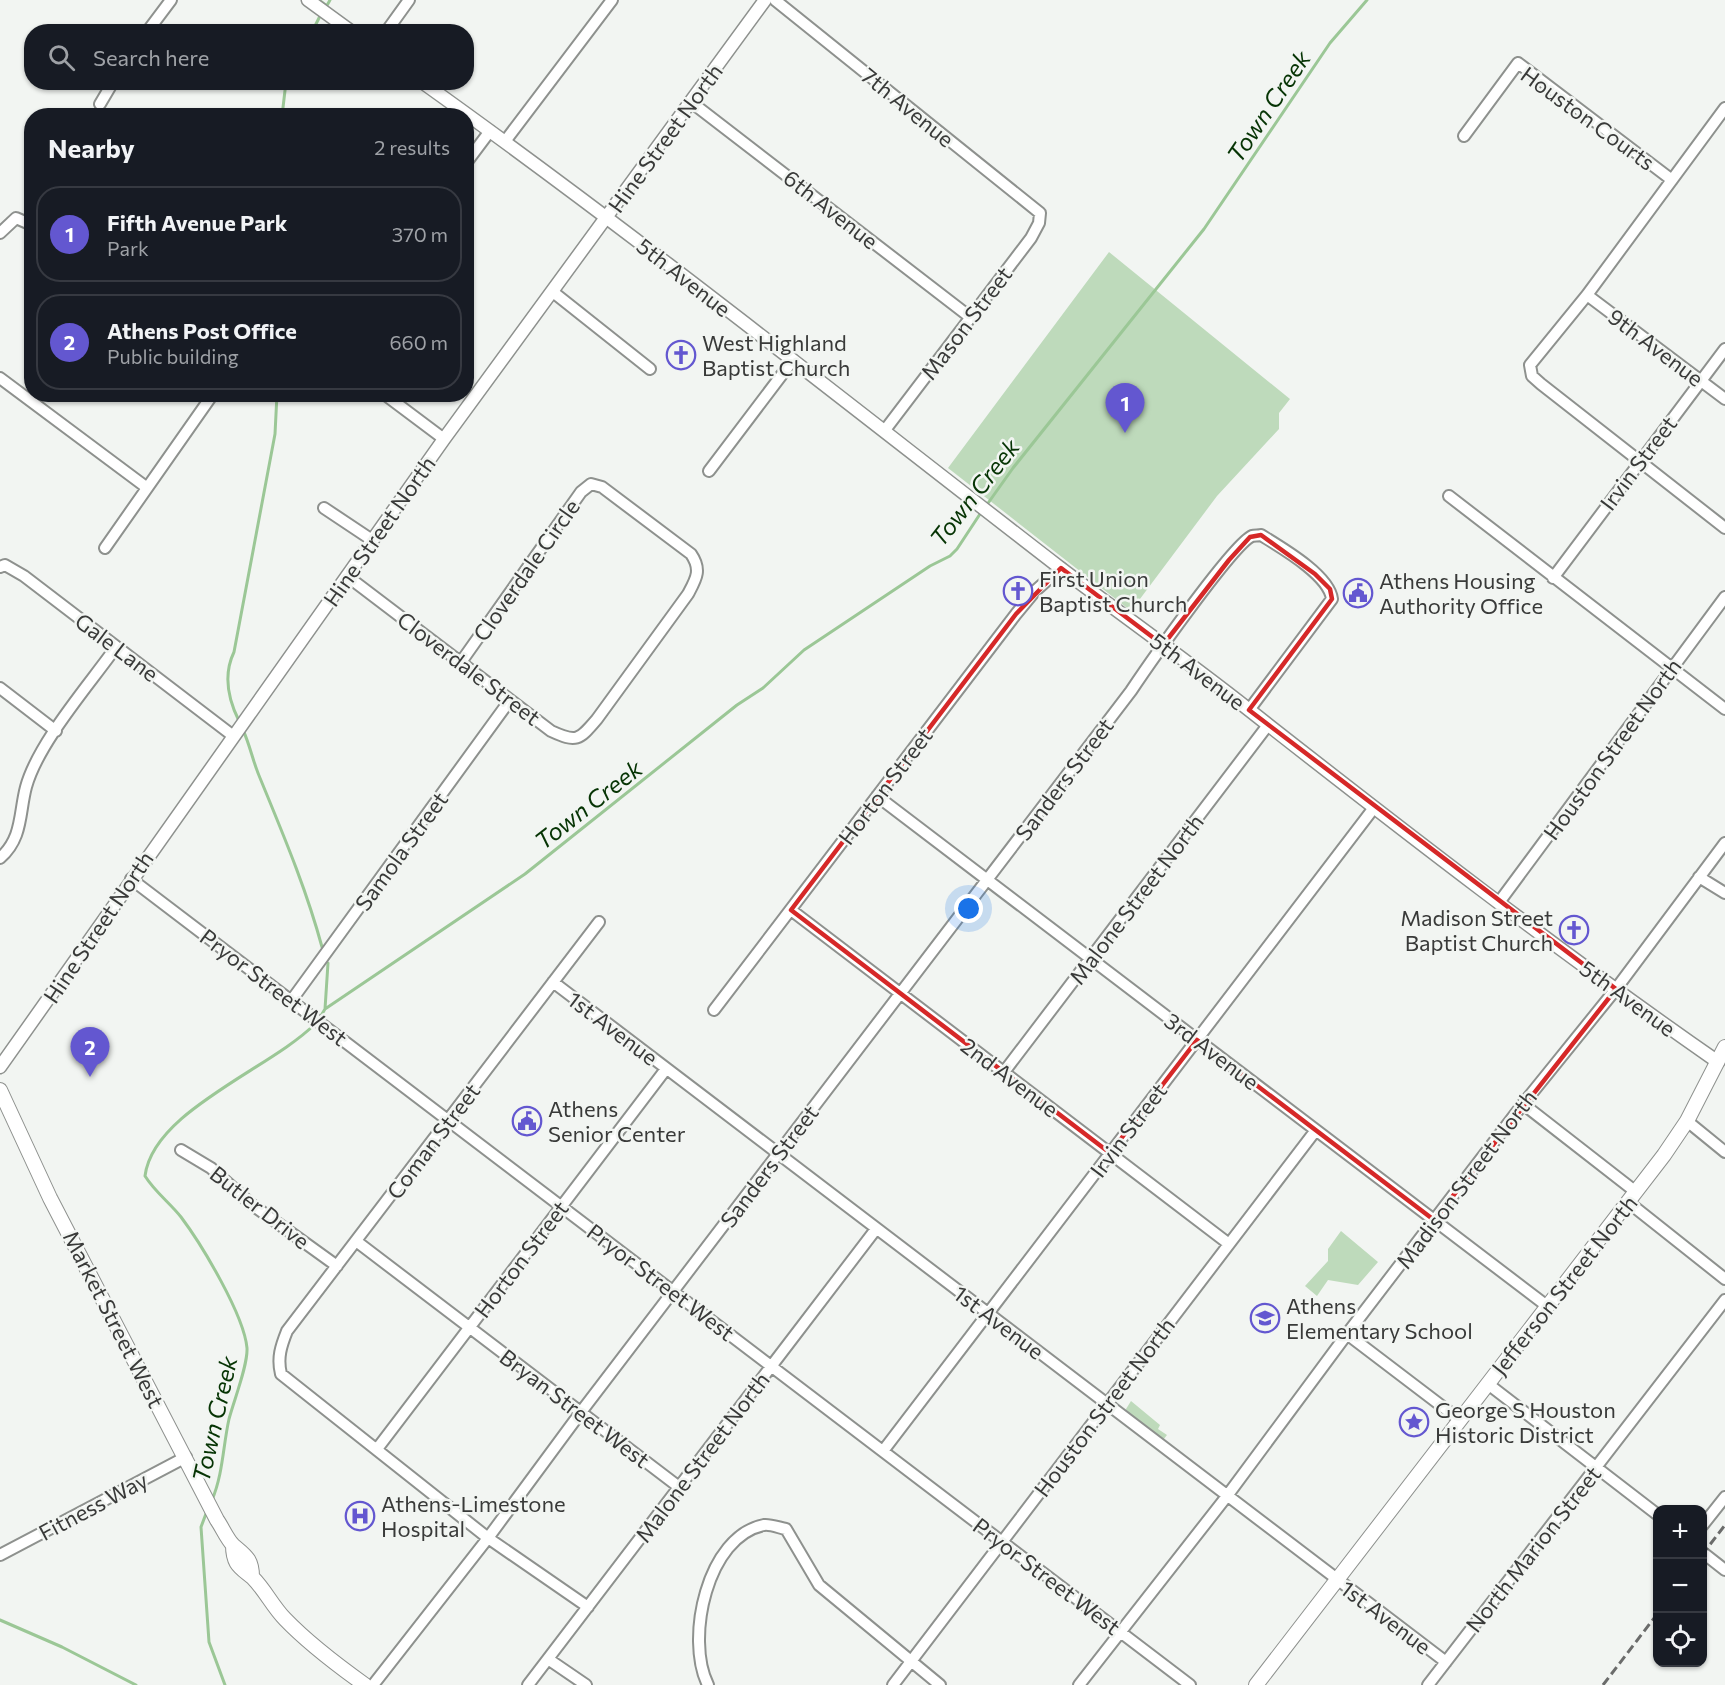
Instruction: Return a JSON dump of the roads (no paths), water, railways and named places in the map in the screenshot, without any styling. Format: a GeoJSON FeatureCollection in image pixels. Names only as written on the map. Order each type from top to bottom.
{"type":"FeatureCollection","features":[{"type":"Feature","properties":{"kind":"main road","name":"Jefferson Street North"},"geometry":{"type":"LineString","coordinates":[[1256,1685],[1632,1197],[1687,1121],[1722,1055]]}},
{"type":"Feature","properties":{"kind":"main road","name":"Market Street West"},"geometry":{"type":"LineString","coordinates":[[0,1090],[50,1198],[217,1520],[233,1545],[241,1549],[252,1566],[252,1577],[286,1620],[318,1649],[365,1685]]}},
{"type":"Feature","properties":{"kind":"street"},"geometry":{"type":"LineString","coordinates":[[153,24],[171,0]]}},
{"type":"Feature","properties":{"kind":"street"},"geometry":{"type":"LineString","coordinates":[[308,0],[340,24]]}},
{"type":"Feature","properties":{"kind":"street"},"geometry":{"type":"LineString","coordinates":[[392,24],[409,0]]}},
{"type":"Feature","properties":{"kind":"street"},"geometry":{"type":"LineString","coordinates":[[506,140],[612,0]]}},
{"type":"Feature","properties":{"kind":"street","name":"Hine Street North"},"geometry":{"type":"LineString","coordinates":[[474,399],[765,0]]}},
{"type":"Feature","properties":{"kind":"street","name":"7th Avenue"},"geometry":{"type":"LineString","coordinates":[[775,0],[1040,213]]}},
{"type":"Feature","properties":{"kind":"street","name":"Houston Courts"},"geometry":{"type":"LineString","coordinates":[[1464,136],[1518,63],[1672,180]]}},
{"type":"Feature","properties":{"kind":"street"},"geometry":{"type":"LineString","coordinates":[[100,104],[108,90]]}},
{"type":"Feature","properties":{"kind":"street","name":"5th Avenue"},"geometry":{"type":"LineString","coordinates":[[433,90],[458,108]]}},
{"type":"Feature","properties":{"kind":"street","name":"6th Avenue"},"geometry":{"type":"LineString","coordinates":[[692,102],[970,317]]}},
{"type":"Feature","properties":{"kind":"street"},"geometry":{"type":"LineString","coordinates":[[1725,108],[1587,296],[1530,365],[1532,376],[1725,528]]}},
{"type":"Feature","properties":{"kind":"street","name":"5th Avenue"},"geometry":{"type":"LineString","coordinates":[[474,119],[506,140],[885,430],[1061,568],[1249,710],[1373,809],[1616,989],[1722,1055]]}},
{"type":"Feature","properties":{"kind":"street"},"geometry":{"type":"LineString","coordinates":[[474,152],[490,131]]}},
{"type":"Feature","properties":{"kind":"street","name":"Mason Street"},"geometry":{"type":"LineString","coordinates":[[885,430],[1031,238],[1039,223],[1040,213]]}},
{"type":"Feature","properties":{"kind":"street"},"geometry":{"type":"LineString","coordinates":[[3,229],[16,218],[24,222]]}},
{"type":"Feature","properties":{"kind":"street"},"geometry":{"type":"LineString","coordinates":[[553,292],[650,369]]}},
{"type":"Feature","properties":{"kind":"street","name":"9th Avenue"},"geometry":{"type":"LineString","coordinates":[[1587,296],[1725,399]]}},
{"type":"Feature","properties":{"kind":"street","name":"Irvin Street"},"geometry":{"type":"LineString","coordinates":[[1553,578],[1725,349]]}},
{"type":"Feature","properties":{"kind":"street"},"geometry":{"type":"LineString","coordinates":[[709,471],[793,360]]}},
{"type":"Feature","properties":{"kind":"street"},"geometry":{"type":"LineString","coordinates":[[0,378],[24,396]]}},
{"type":"Feature","properties":{"kind":"street"},"geometry":{"type":"LineString","coordinates":[[32,402],[146,487]]}},
{"type":"Feature","properties":{"kind":"street"},"geometry":{"type":"LineString","coordinates":[[105,548],[207,402]]}},
{"type":"Feature","properties":{"kind":"street"},"geometry":{"type":"LineString","coordinates":[[395,402],[444,439]]}},
{"type":"Feature","properties":{"kind":"street","name":"Hine Street North"},"geometry":{"type":"LineString","coordinates":[[0,1067],[232,735],[471,402]]}},
{"type":"Feature","properties":{"kind":"street","name":"Cloverdale Circle"},"geometry":{"type":"LineString","coordinates":[[461,662],[581,492],[591,484],[602,487],[691,554],[698,564],[698,575],[688,594],[593,724]]}},
{"type":"Feature","properties":{"kind":"street"},"geometry":{"type":"LineString","coordinates":[[1449,496],[1725,709]]}},
{"type":"Feature","properties":{"kind":"street"},"geometry":{"type":"LineString","coordinates":[[324,508],[372,540]]}},
{"type":"Feature","properties":{"kind":"street","name":"Sanders Street"},"geometry":{"type":"LineString","coordinates":[[373,1685],[488,1538],[581,1412],[1228,560],[1250,537],[1261,535],[1280,547],[1330,589],[1332,599],[1249,710]]}},
{"type":"Feature","properties":{"kind":"street","name":"Gale Lane"},"geometry":{"type":"LineString","coordinates":[[0,567],[4,565],[24,576],[232,735]]}},
{"type":"Feature","properties":{"kind":"street","name":"Horton Street"},"geometry":{"type":"LineString","coordinates":[[714,1010],[1016,614],[1035,591],[1061,568]]}},
{"type":"Feature","properties":{"kind":"street","name":"Cloverdale Street"},"geometry":{"type":"LineString","coordinates":[[347,576],[551,731],[570,740],[582,737],[593,724]]}},
{"type":"Feature","properties":{"kind":"street","name":"Houston Street North"},"geometry":{"type":"LineString","coordinates":[[1500,902],[1725,597]]}},
{"type":"Feature","properties":{"kind":"street"},"geometry":{"type":"LineString","coordinates":[[0,858],[8,851],[19,832],[26,788],[33,768],[56,731],[116,647]]}},
{"type":"Feature","properties":{"kind":"street"},"geometry":{"type":"LineString","coordinates":[[0,688],[56,731]]}},
{"type":"Feature","properties":{"kind":"street","name":"Samola Street"},"geometry":{"type":"LineString","coordinates":[[291,1001],[510,700]]}},
{"type":"Feature","properties":{"kind":"street","name":"Malone Street North"},"geometry":{"type":"LineString","coordinates":[[1004,1072],[1268,725]]}},
{"type":"Feature","properties":{"kind":"street","name":"3rd Avenue"},"geometry":{"type":"LineString","coordinates":[[877,796],[1547,1306]]}},
{"type":"Feature","properties":{"kind":"street","name":"Irvin Street"},"geometry":{"type":"LineString","coordinates":[[884,1451],[1373,809]]}},
{"type":"Feature","properties":{"kind":"street","name":"Madison Street North"},"geometry":{"type":"LineString","coordinates":[[1080,1685],[1227,1496],[1347,1334],[1523,1104],[1616,989],[1725,843]]}},
{"type":"Feature","properties":{"kind":"street"},"geometry":{"type":"LineString","coordinates":[[1699,877],[1725,893]]}},
{"type":"Feature","properties":{"kind":"street","name":"Pryor Street West"},"geometry":{"type":"LineString","coordinates":[[131,879],[1190,1685]]}},
{"type":"Feature","properties":{"kind":"street","name":"2nd Avenue"},"geometry":{"type":"LineString","coordinates":[[791,910],[1229,1244]]}},
{"type":"Feature","properties":{"kind":"street","name":"Coman Street"},"geometry":{"type":"LineString","coordinates":[[377,1449],[281,1374],[278,1364],[280,1347],[287,1331],[599,922]]}},
{"type":"Feature","properties":{"kind":"street","name":"1st Avenue"},"geometry":{"type":"LineString","coordinates":[[553,982],[1446,1662]]}},
{"type":"Feature","properties":{"kind":"street","name":"Horton Street"},"geometry":{"type":"LineString","coordinates":[[377,1449],[666,1069]]}},
{"type":"Feature","properties":{"kind":"street"},"geometry":{"type":"LineString","coordinates":[[1523,1104],[1725,1279]]}},
{"type":"Feature","properties":{"kind":"street"},"geometry":{"type":"LineString","coordinates":[[1687,1121],[1725,1152]]}},
{"type":"Feature","properties":{"kind":"street","name":"Houston Street North"},"geometry":{"type":"LineString","coordinates":[[893,1685],[1316,1130]]}},
{"type":"Feature","properties":{"kind":"street","name":"Butler Drive"},"geometry":{"type":"LineString","coordinates":[[181,1150],[211,1168],[251,1204],[337,1266]]}},
{"type":"Feature","properties":{"kind":"street","name":"Malone Street North"},"geometry":{"type":"LineString","coordinates":[[528,1685],[876,1228]]}},
{"type":"Feature","properties":{"kind":"street","name":"Bryan Street West"},"geometry":{"type":"LineString","coordinates":[[356,1241],[679,1487]]}},
{"type":"Feature","properties":{"kind":"street","name":"North Marion Street"},"geometry":{"type":"LineString","coordinates":[[1428,1685],[1725,1300]]}},
{"type":"Feature","properties":{"kind":"street"},"geometry":{"type":"LineString","coordinates":[[1347,1334],[1460,1419]]}},
{"type":"Feature","properties":{"kind":"street"},"geometry":{"type":"LineString","coordinates":[[1488,1384],[1653,1511]]}},
{"type":"Feature","properties":{"kind":"street"},"geometry":{"type":"LineString","coordinates":[[377,1449],[488,1538],[588,1607]]}},
{"type":"Feature","properties":{"kind":"street","name":"Fitness Way"},"geometry":{"type":"LineString","coordinates":[[0,1555],[186,1457]]}},
{"type":"Feature","properties":{"kind":"street"},"geometry":{"type":"LineString","coordinates":[[1707,1520],[1725,1497]]}},
{"type":"Feature","properties":{"kind":"street"},"geometry":{"type":"LineString","coordinates":[[708,1685],[698,1654],[698,1621],[702,1599],[728,1550],[744,1534],[765,1525],[786,1529],[819,1585],[940,1685]]}},
{"type":"Feature","properties":{"kind":"street"},"geometry":{"type":"LineString","coordinates":[[1707,1556],[1725,1569]]}},
{"type":"Feature","properties":{"kind":"street"},"geometry":{"type":"LineString","coordinates":[[548,1659],[586,1685]]}},
{"type":"Feature","properties":{"kind":"waterway"},"geometry":{"type":"LineString","coordinates":[[319,0],[327,6]]}},
{"type":"Feature","properties":{"kind":"waterway"},"geometry":{"type":"LineString","coordinates":[[325,9],[330,0]]}},
{"type":"Feature","properties":{"kind":"waterway","name":"Town Creek"},"geometry":{"type":"LineString","coordinates":[[986,506],[1013,468],[1204,229],[1330,43],[1367,0]]}},
{"type":"Feature","properties":{"kind":"waterway"},"geometry":{"type":"LineString","coordinates":[[316,24],[320,16]]}},
{"type":"Feature","properties":{"kind":"waterway"},"geometry":{"type":"LineString","coordinates":[[283,108],[285,90]]}},
{"type":"Feature","properties":{"kind":"waterway"},"geometry":{"type":"LineString","coordinates":[[239,721],[228,687],[229,669],[275,434],[277,402]]}},
{"type":"Feature","properties":{"kind":"waterway","name":"Town Creek"},"geometry":{"type":"LineString","coordinates":[[319,1019],[325,1009],[525,874],[737,705],[763,688],[804,650],[930,566],[950,556],[982,511]]}},
{"type":"Feature","properties":{"kind":"waterway"},"geometry":{"type":"LineString","coordinates":[[243,730],[301,882],[322,947]]}},
{"type":"Feature","properties":{"kind":"waterway"},"geometry":{"type":"LineString","coordinates":[[325,1009],[328,963]]}},
{"type":"Feature","properties":{"kind":"waterway","name":"Town Creek"},"geometry":{"type":"LineString","coordinates":[[212,1500],[221,1470],[229,1419],[245,1364],[247,1348],[230,1299],[200,1245],[181,1217],[145,1176],[153,1153],[169,1131],[190,1111],[271,1058],[315,1024]]}},
{"type":"Feature","properties":{"kind":"waterway","name":"Town Creek"},"geometry":{"type":"LineString","coordinates":[[207,1511],[201,1527],[209,1642],[225,1685]]}},
{"type":"Feature","properties":{"kind":"waterway"},"geometry":{"type":"LineString","coordinates":[[0,1620],[62,1647],[136,1685]]}},
{"type":"Feature","properties":{"kind":"railway"},"geometry":{"type":"LineString","coordinates":[[1707,1548],[1725,1525]]}},
{"type":"Feature","properties":{"kind":"railway"},"geometry":{"type":"LineString","coordinates":[[1603,1685],[1653,1620]]}},
{"type":"Feature","properties":{"kind":"place","name":"West Highland Baptist Church"},"geometry":{"type":"Point","coordinates":[681,355]}},
{"type":"Feature","properties":{"kind":"place","name":"Fifth Avenue Park"},"geometry":{"type":"Point","coordinates":[1125,433]}},
{"type":"Feature","properties":{"kind":"place","name":"First Union Baptist Church"},"geometry":{"type":"Point","coordinates":[1018,591]}},
{"type":"Feature","properties":{"kind":"place","name":"Athens Housing Authority Office"},"geometry":{"type":"Point","coordinates":[1358,593]}},
{"type":"Feature","properties":{"kind":"place","name":"Madison Street Baptist Church"},"geometry":{"type":"Point","coordinates":[1574,930]}},
{"type":"Feature","properties":{"kind":"place","name":"Athens Post Office"},"geometry":{"type":"Point","coordinates":[90,1077]}},
{"type":"Feature","properties":{"kind":"place","name":"Athens Senior Center"},"geometry":{"type":"Point","coordinates":[527,1121]}},
{"type":"Feature","properties":{"kind":"place","name":"Athens Elementary School"},"geometry":{"type":"Point","coordinates":[1265,1318]}},
{"type":"Feature","properties":{"kind":"place","name":"George S Houston Historic District"},"geometry":{"type":"Point","coordinates":[1414,1422]}},
{"type":"Feature","properties":{"kind":"place","name":"Athens-Limestone Hospital"},"geometry":{"type":"Point","coordinates":[360,1516]}}]}
